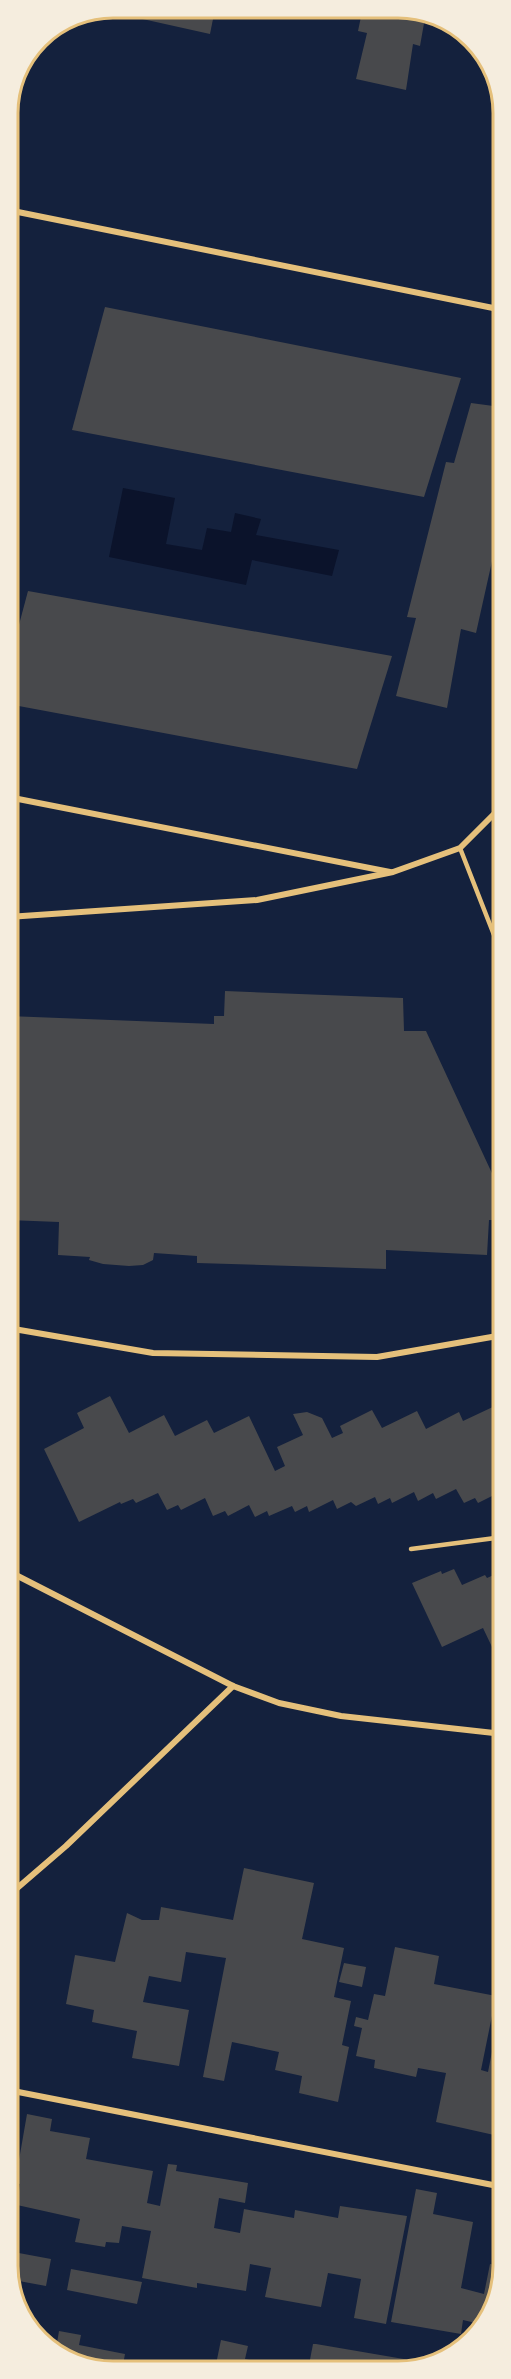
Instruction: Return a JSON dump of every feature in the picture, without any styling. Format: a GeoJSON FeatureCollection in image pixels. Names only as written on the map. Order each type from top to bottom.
{"type":"FeatureCollection","features":[{"type":"Feature","properties":{"kind":"street"},"geometry":{"type":"LineString","coordinates":[[18,212],[493,308]]}},
{"type":"Feature","properties":{"kind":"street"},"geometry":{"type":"LineString","coordinates":[[18,799],[393,872]]}},
{"type":"Feature","properties":{"kind":"street"},"geometry":{"type":"LineString","coordinates":[[18,916],[257,900],[393,872],[460,848],[493,816]]}},
{"type":"Feature","properties":{"kind":"street"},"geometry":{"type":"LineString","coordinates":[[18,1330],[153,1353],[365,1357],[493,1337]]}},
{"type":"Feature","properties":{"kind":"street"},"geometry":{"type":"LineString","coordinates":[[18,1576],[233,1686],[279,1703],[341,1716],[493,1733]]}},
{"type":"Feature","properties":{"kind":"street"},"geometry":{"type":"LineString","coordinates":[[18,1887],[66,1845],[233,1686]]}},
{"type":"Feature","properties":{"kind":"street"},"geometry":{"type":"LineString","coordinates":[[18,2092],[493,2185]]}},
{"type":"Feature","properties":{"kind":"lane"},"geometry":{"type":"LineString","coordinates":[[460,848],[493,932]]}},
{"type":"Feature","properties":{"kind":"lane"},"geometry":{"type":"LineString","coordinates":[[411,1549],[493,1538]]}},
{"type":"Feature","properties":{"kind":"water"},"geometry":{"type":"Polygon","coordinates":[[[123,488],[175,498],[166,544],[202,550],[207,528],[231,532],[235,513],[261,519],[256,535],[339,550],[332,576],[252,560],[246,585],[109,557],[123,488]]]}},
{"type":"Feature","properties":{"kind":"building"},"geometry":{"type":"Polygon","coordinates":[[[138,18],[213,18],[210,34],[138,18]]]}},
{"type":"Feature","properties":{"kind":"building"},"geometry":{"type":"Polygon","coordinates":[[[361,18],[398,18],[424,22],[420,46],[413,44],[406,90],[356,79],[367,33],[358,31],[361,18]]]}},
{"type":"Feature","properties":{"kind":"building"},"geometry":{"type":"Polygon","coordinates":[[[105,307],[461,378],[424,497],[72,430],[105,307]]]}},
{"type":"Feature","properties":{"kind":"building"},"geometry":{"type":"Polygon","coordinates":[[[471,403],[493,406],[493,557],[476,633],[461,629],[447,708],[396,696],[416,618],[407,617],[446,462],[454,463],[471,403]]]}},
{"type":"Feature","properties":{"kind":"building"},"geometry":{"type":"Polygon","coordinates":[[[28,591],[392,656],[357,769],[18,706],[18,628],[28,591]]]}},
{"type":"Feature","properties":{"kind":"building"},"geometry":{"type":"Polygon","coordinates":[[[225,991],[403,998],[404,1031],[426,1031],[493,1175],[493,1220],[489,1220],[487,1255],[386,1250],[386,1269],[197,1263],[197,1256],[154,1253],[153,1260],[143,1265],[129,1266],[103,1264],[89,1260],[90,1257],[58,1255],[59,1222],[18,1220],[18,1016],[214,1024],[214,1016],[224,1016],[225,991]]]}},
{"type":"Feature","properties":{"kind":"building"},"geometry":{"type":"Polygon","coordinates":[[[110,1396],[129,1433],[164,1415],[175,1436],[207,1420],[214,1433],[249,1416],[275,1471],[285,1466],[277,1447],[303,1435],[293,1414],[307,1412],[322,1418],[332,1438],[343,1433],[340,1426],[372,1410],[382,1428],[417,1411],[426,1429],[459,1412],[463,1421],[493,1407],[493,1496],[478,1503],[475,1498],[464,1503],[456,1489],[436,1499],[433,1493],[418,1501],[414,1492],[392,1503],[390,1498],[378,1504],[375,1497],[356,1506],[351,1502],[337,1509],[333,1500],[309,1512],[307,1506],[295,1512],[292,1506],[269,1516],[267,1511],[255,1517],[249,1505],[228,1516],[225,1511],[213,1516],[205,1498],[181,1510],[178,1505],[167,1510],[158,1493],[136,1503],[133,1499],[121,1504],[120,1502],[79,1522],[44,1449],[84,1428],[77,1413],[110,1396]]]}},
{"type":"Feature","properties":{"kind":"building"},"geometry":{"type":"Polygon","coordinates":[[[454,1569],[462,1585],[485,1575],[487,1578],[493,1575],[493,1649],[483,1628],[442,1647],[412,1583],[441,1571],[442,1574],[454,1569]]]}},
{"type":"Feature","properties":{"kind":"building"},"geometry":{"type":"Polygon","coordinates":[[[244,1868],[314,1883],[302,1939],[344,1948],[334,1997],[351,2001],[342,2045],[349,2047],[338,2102],[299,2093],[302,2076],[275,2070],[279,2052],[232,2042],[224,2081],[203,2077],[226,1958],[186,1952],[181,1982],[149,1976],[143,2002],[189,2010],[179,2066],[132,2058],[137,2031],[92,2022],[94,2010],[66,2004],[75,1955],[115,1962],[127,1913],[142,1920],[159,1920],[161,1907],[233,1920],[244,1868]]]}},
{"type":"Feature","properties":{"kind":"building"},"geometry":{"type":"Polygon","coordinates":[[[395,1947],[439,1956],[434,1984],[493,1995],[493,2011],[481,2070],[488,2072],[493,2047],[493,2135],[436,2122],[446,2073],[418,2068],[416,2077],[374,2068],[375,2060],[356,2056],[362,2028],[354,2026],[356,2017],[368,2020],[374,1994],[385,1996],[395,1947]]]}},
{"type":"Feature","properties":{"kind":"building"},"geometry":{"type":"Polygon","coordinates":[[[344,1963],[366,1967],[362,1987],[339,1982],[344,1963]]]}},
{"type":"Feature","properties":{"kind":"building"},"geometry":{"type":"Polygon","coordinates":[[[27,2114],[52,2119],[50,2131],[90,2138],[86,2159],[153,2171],[147,2203],[160,2206],[168,2164],[177,2165],[176,2171],[248,2183],[245,2203],[219,2198],[214,2228],[240,2233],[244,2209],[294,2218],[295,2210],[338,2218],[340,2206],[407,2216],[386,2324],[354,2318],[361,2279],[328,2273],[321,2307],[265,2297],[271,2268],[250,2264],[246,2291],[197,2283],[197,2288],[142,2278],[151,2231],[122,2226],[119,2243],[106,2242],[105,2247],[75,2242],[80,2219],[18,2205],[20,2184],[18,2184],[18,2166],[27,2114]]]}},
{"type":"Feature","properties":{"kind":"building"},"geometry":{"type":"Polygon","coordinates":[[[416,2189],[437,2193],[433,2214],[473,2222],[461,2288],[484,2294],[490,2264],[493,2264],[486,2302],[474,2323],[463,2320],[461,2334],[391,2322],[416,2189]]]}},
{"type":"Feature","properties":{"kind":"building"},"geometry":{"type":"Polygon","coordinates":[[[18,2253],[51,2259],[46,2286],[20,2281],[18,2253]]]}},
{"type":"Feature","properties":{"kind":"building"},"geometry":{"type":"Polygon","coordinates":[[[71,2269],[142,2282],[137,2304],[67,2290],[71,2269]]]}},
{"type":"Feature","properties":{"kind":"building"},"geometry":{"type":"Polygon","coordinates":[[[59,2331],[81,2335],[79,2345],[125,2354],[124,2361],[82,2356],[57,2342],[59,2331]]]}},
{"type":"Feature","properties":{"kind":"building"},"geometry":{"type":"Polygon","coordinates":[[[221,2340],[248,2346],[245,2359],[254,2361],[217,2361],[221,2340]]]}},
{"type":"Feature","properties":{"kind":"building"},"geometry":{"type":"Polygon","coordinates":[[[313,2344],[410,2360],[398,2361],[310,2361],[313,2344]]]}}]}
